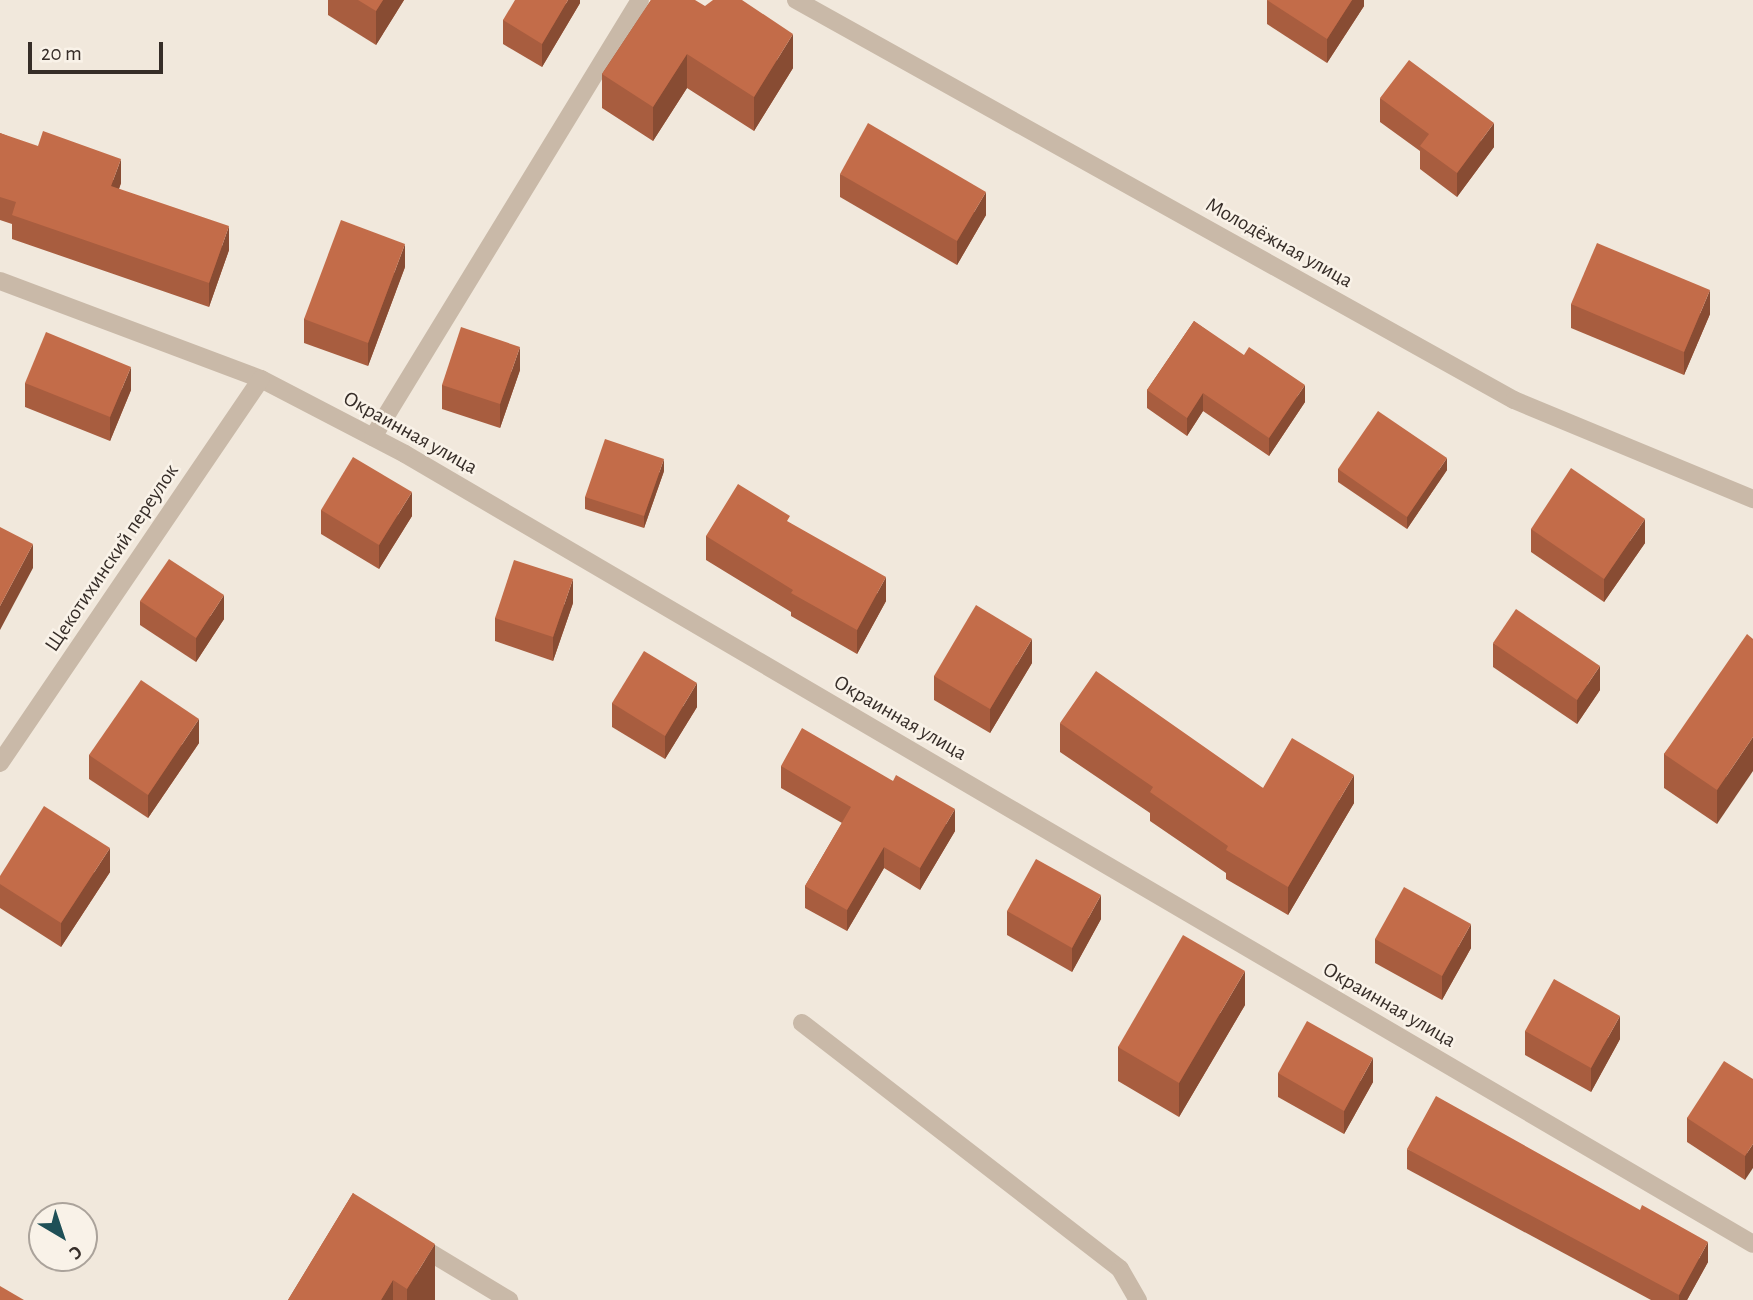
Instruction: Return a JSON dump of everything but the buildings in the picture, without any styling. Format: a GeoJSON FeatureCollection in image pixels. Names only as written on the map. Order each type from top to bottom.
{"type":"FeatureCollection","features":[{"type":"Feature","properties":{"kind":"street"},"geometry":{"type":"LineString","coordinates":[[373,438],[640,0]]}},
{"type":"Feature","properties":{"kind":"street","name":"Молодёжная улица"},"geometry":{"type":"LineString","coordinates":[[796,0],[1514,400],[1753,499]]}},
{"type":"Feature","properties":{"kind":"street","name":"Окраинная улица"},"geometry":{"type":"LineString","coordinates":[[0,281],[261,379],[373,438],[1753,1244]]}},
{"type":"Feature","properties":{"kind":"street","name":"Щекотихинский переулок"},"geometry":{"type":"LineString","coordinates":[[0,763],[261,379]]}},
{"type":"Feature","properties":{"kind":"street"},"geometry":{"type":"LineString","coordinates":[[802,1023],[1120,1269],[1138,1300]]}},
{"type":"Feature","properties":{"kind":"street"},"geometry":{"type":"LineString","coordinates":[[396,1232],[509,1300]]}}]}
